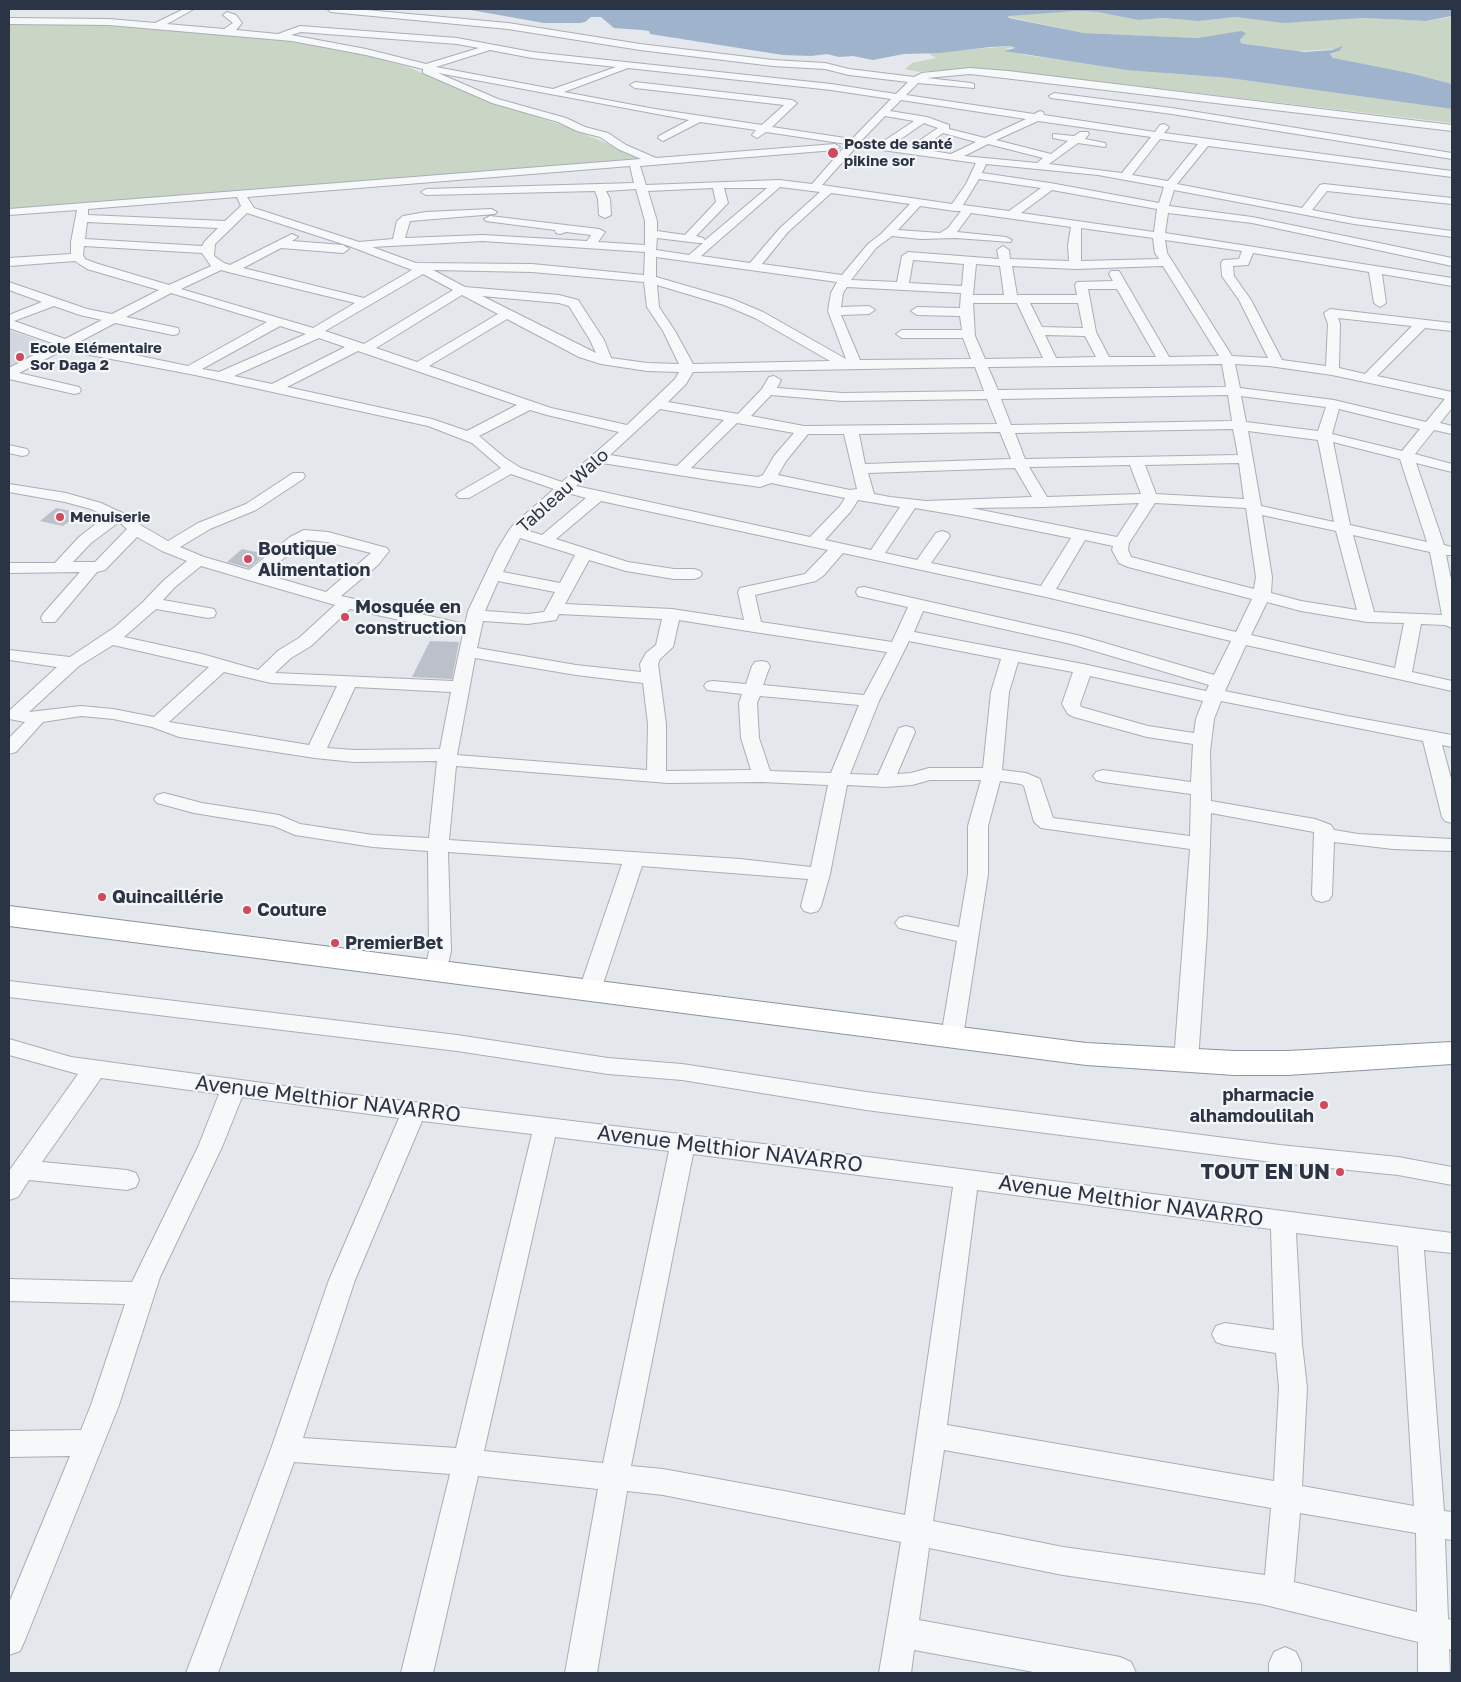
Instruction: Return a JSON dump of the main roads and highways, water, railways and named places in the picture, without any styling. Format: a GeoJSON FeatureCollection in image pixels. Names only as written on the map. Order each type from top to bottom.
{"type":"FeatureCollection","features":[{"type":"Feature","properties":{"kind":"highway"},"geometry":{"type":"LineString","coordinates":[[9,916],[117,931],[436,969],[1086,1054],[1186,1060],[1288,1063],[1452,1054]]}},
{"type":"Feature","properties":{"kind":"water"},"geometry":{"type":"Polygon","coordinates":[[[465,9],[1452,9],[1452,16],[1426,21],[1364,18],[1283,23],[1236,17],[1198,21],[1164,18],[1138,20],[1098,12],[1077,11],[1008,16],[1009,18],[1084,33],[1197,38],[1241,31],[1246,33],[1240,40],[1241,43],[1246,44],[1304,52],[1332,50],[1343,46],[1339,51],[1330,54],[1333,58],[1414,74],[1452,84],[1452,109],[1229,78],[1127,70],[1004,51],[1015,48],[1011,46],[940,53],[904,54],[873,60],[827,54],[811,56],[783,55],[650,34],[649,31],[614,28],[601,17],[591,17],[585,22],[580,23],[544,23],[465,9]]]}},
{"type":"Feature","properties":{"kind":"place","name":"Poste de santé pikine sor"},"geometry":{"type":"Point","coordinates":[833,153]}},
{"type":"Feature","properties":{"kind":"place","name":"Ecole Elémentaire Sor Daga 2"},"geometry":{"type":"Point","coordinates":[20,357]}},
{"type":"Feature","properties":{"kind":"place","name":"Menuiserie"},"geometry":{"type":"Point","coordinates":[60,517]}},
{"type":"Feature","properties":{"kind":"place","name":"Boutique Alimentation"},"geometry":{"type":"Point","coordinates":[248,559]}},
{"type":"Feature","properties":{"kind":"place","name":"Mosquée en construction"},"geometry":{"type":"Point","coordinates":[345,617]}},
{"type":"Feature","properties":{"kind":"place","name":"Quincaillérie"},"geometry":{"type":"Point","coordinates":[102,897]}},
{"type":"Feature","properties":{"kind":"place","name":"Couture"},"geometry":{"type":"Point","coordinates":[247,910]}},
{"type":"Feature","properties":{"kind":"place","name":"PremierBet"},"geometry":{"type":"Point","coordinates":[335,943]}},
{"type":"Feature","properties":{"kind":"place","name":"pharmacie alhamdoulilah"},"geometry":{"type":"Point","coordinates":[1324,1105]}},
{"type":"Feature","properties":{"kind":"place","name":"TOUT EN UN"},"geometry":{"type":"Point","coordinates":[1340,1172]}}]}
